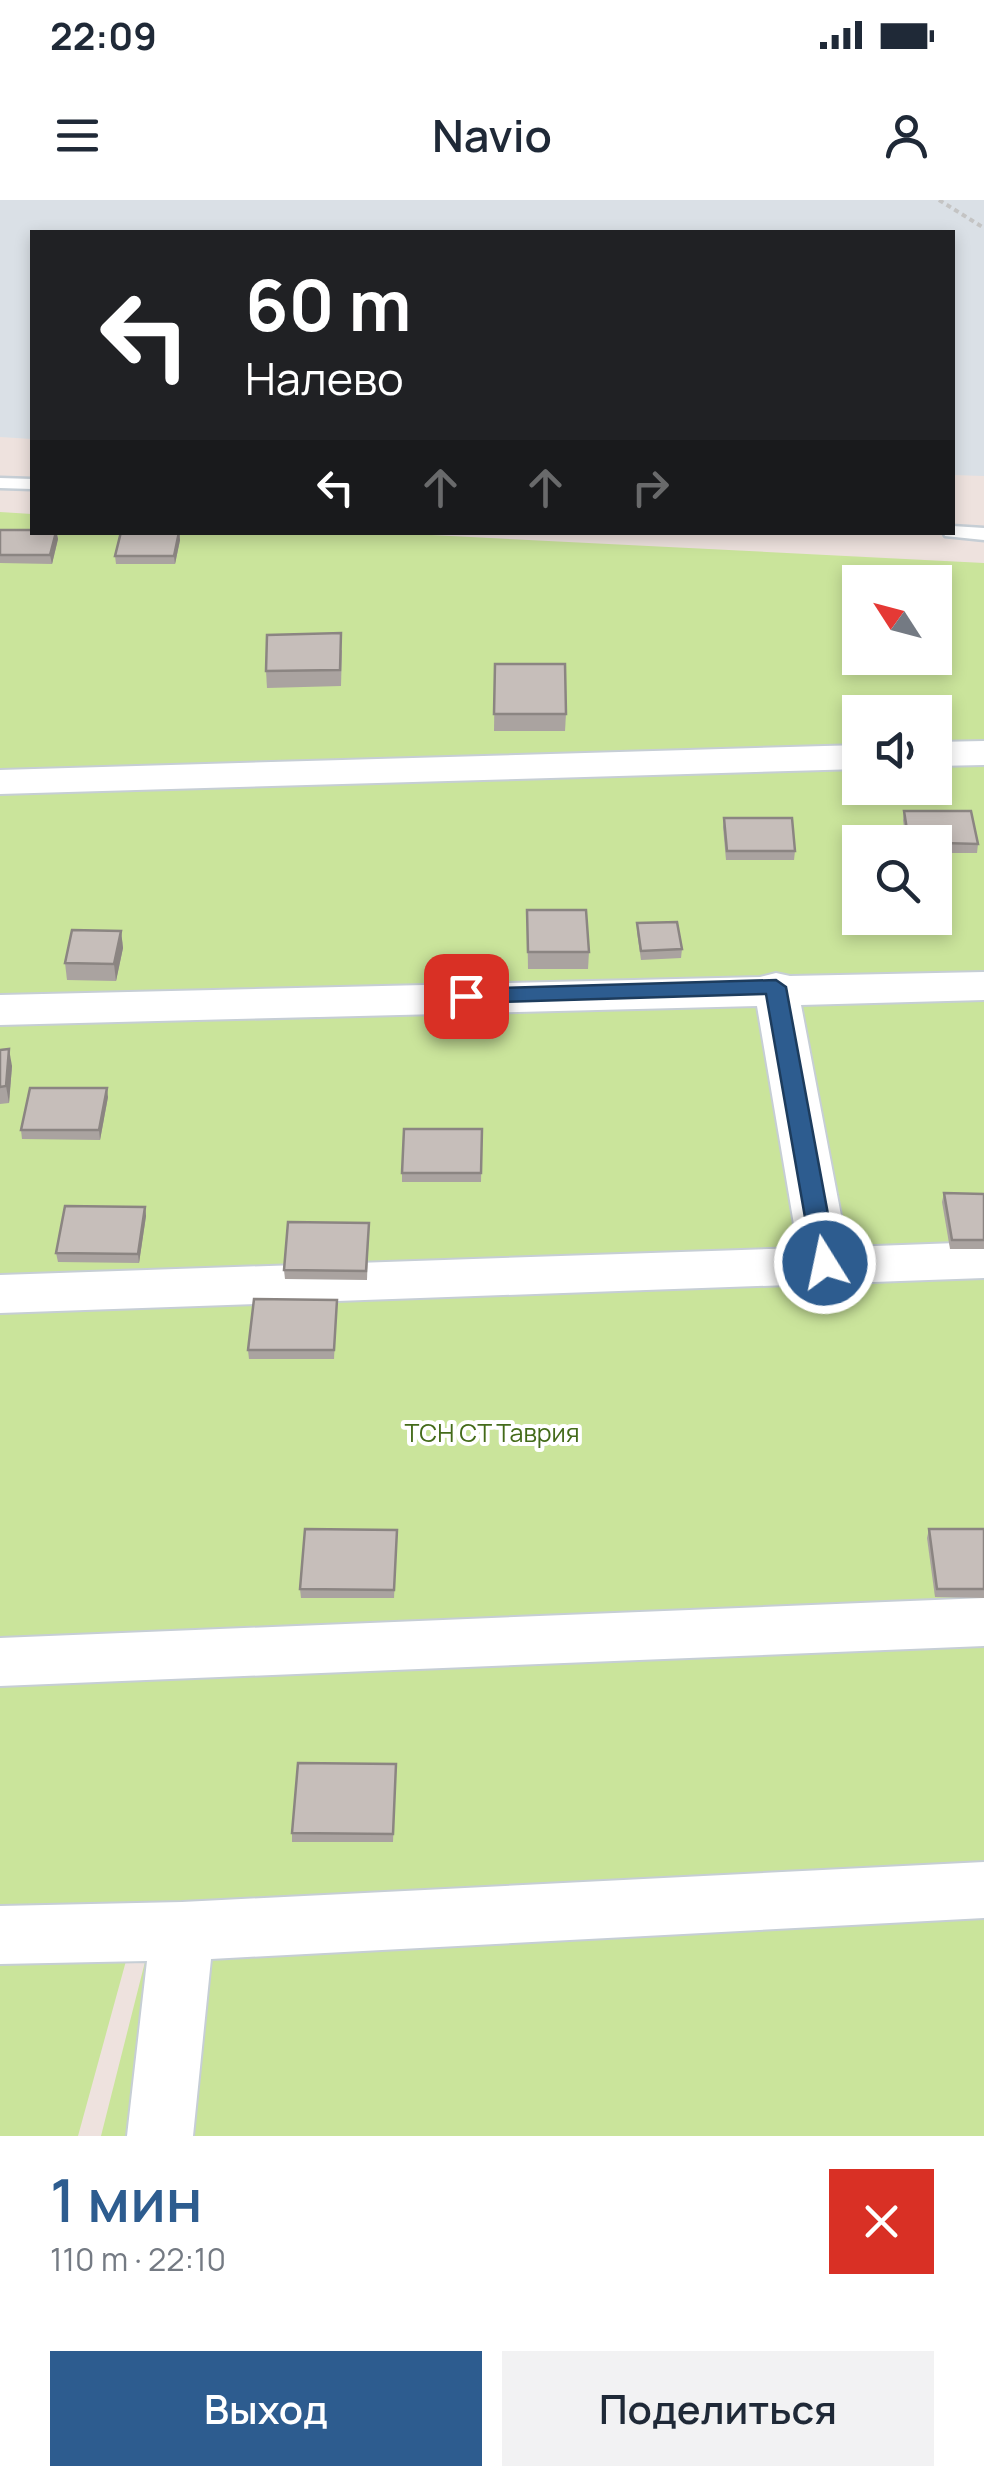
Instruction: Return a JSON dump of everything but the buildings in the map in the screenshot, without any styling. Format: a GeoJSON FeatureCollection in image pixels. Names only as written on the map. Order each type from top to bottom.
{"type":"FeatureCollection","features":[{"type":"Feature","properties":{"kind":"street"},"geometry":{"type":"LineString","coordinates":[[952,754],[984,753]]}},
{"type":"Feature","properties":{"kind":"street"},"geometry":{"type":"LineString","coordinates":[[0,782],[842,758]]}},
{"type":"Feature","properties":{"kind":"street"},"geometry":{"type":"LineString","coordinates":[[0,1010],[776,987],[984,986]]}},
{"type":"Feature","properties":{"kind":"street"},"geometry":{"type":"LineString","coordinates":[[776,987],[825,1263]]}},
{"type":"Feature","properties":{"kind":"street"},"geometry":{"type":"LineString","coordinates":[[0,1294],[984,1260]]}},
{"type":"Feature","properties":{"kind":"street"},"geometry":{"type":"LineString","coordinates":[[0,1662],[984,1622]]}},
{"type":"Feature","properties":{"kind":"street"},"geometry":{"type":"LineString","coordinates":[[0,1935],[182,1931],[984,1890]]}},
{"type":"Feature","properties":{"kind":"street"},"geometry":{"type":"LineString","coordinates":[[160,2136],[182,1931]]}},
{"type":"Feature","properties":{"kind":"lane"},"geometry":{"type":"LineString","coordinates":[[0,483],[30,484]]}},
{"type":"Feature","properties":{"kind":"lane"},"geometry":{"type":"LineString","coordinates":[[955,532],[984,534]]}},
{"type":"Feature","properties":{"kind":"path"},"geometry":{"type":"LineString","coordinates":[[939,200],[984,228]]}},
{"type":"Feature","properties":{"kind":"shaded area"},"geometry":{"type":"Polygon","coordinates":[[[0,200],[984,200],[984,476],[955,475],[955,230],[30,230],[30,439],[0,437],[0,200]]]}},
{"type":"Feature","properties":{"kind":"green space","name":"ТСН СТ Таврия"},"geometry":{"type":"Polygon","coordinates":[[[0,512],[30,514],[30,535],[431,535],[984,563],[984,2136],[101,2136],[148,1950],[129,1950],[78,2136],[0,2136],[0,512]]]}},
{"type":"Feature","properties":{"kind":"route"},"geometry":{"type":"LineString","coordinates":[[466,996],[776,987],[825,1263]]}}]}
